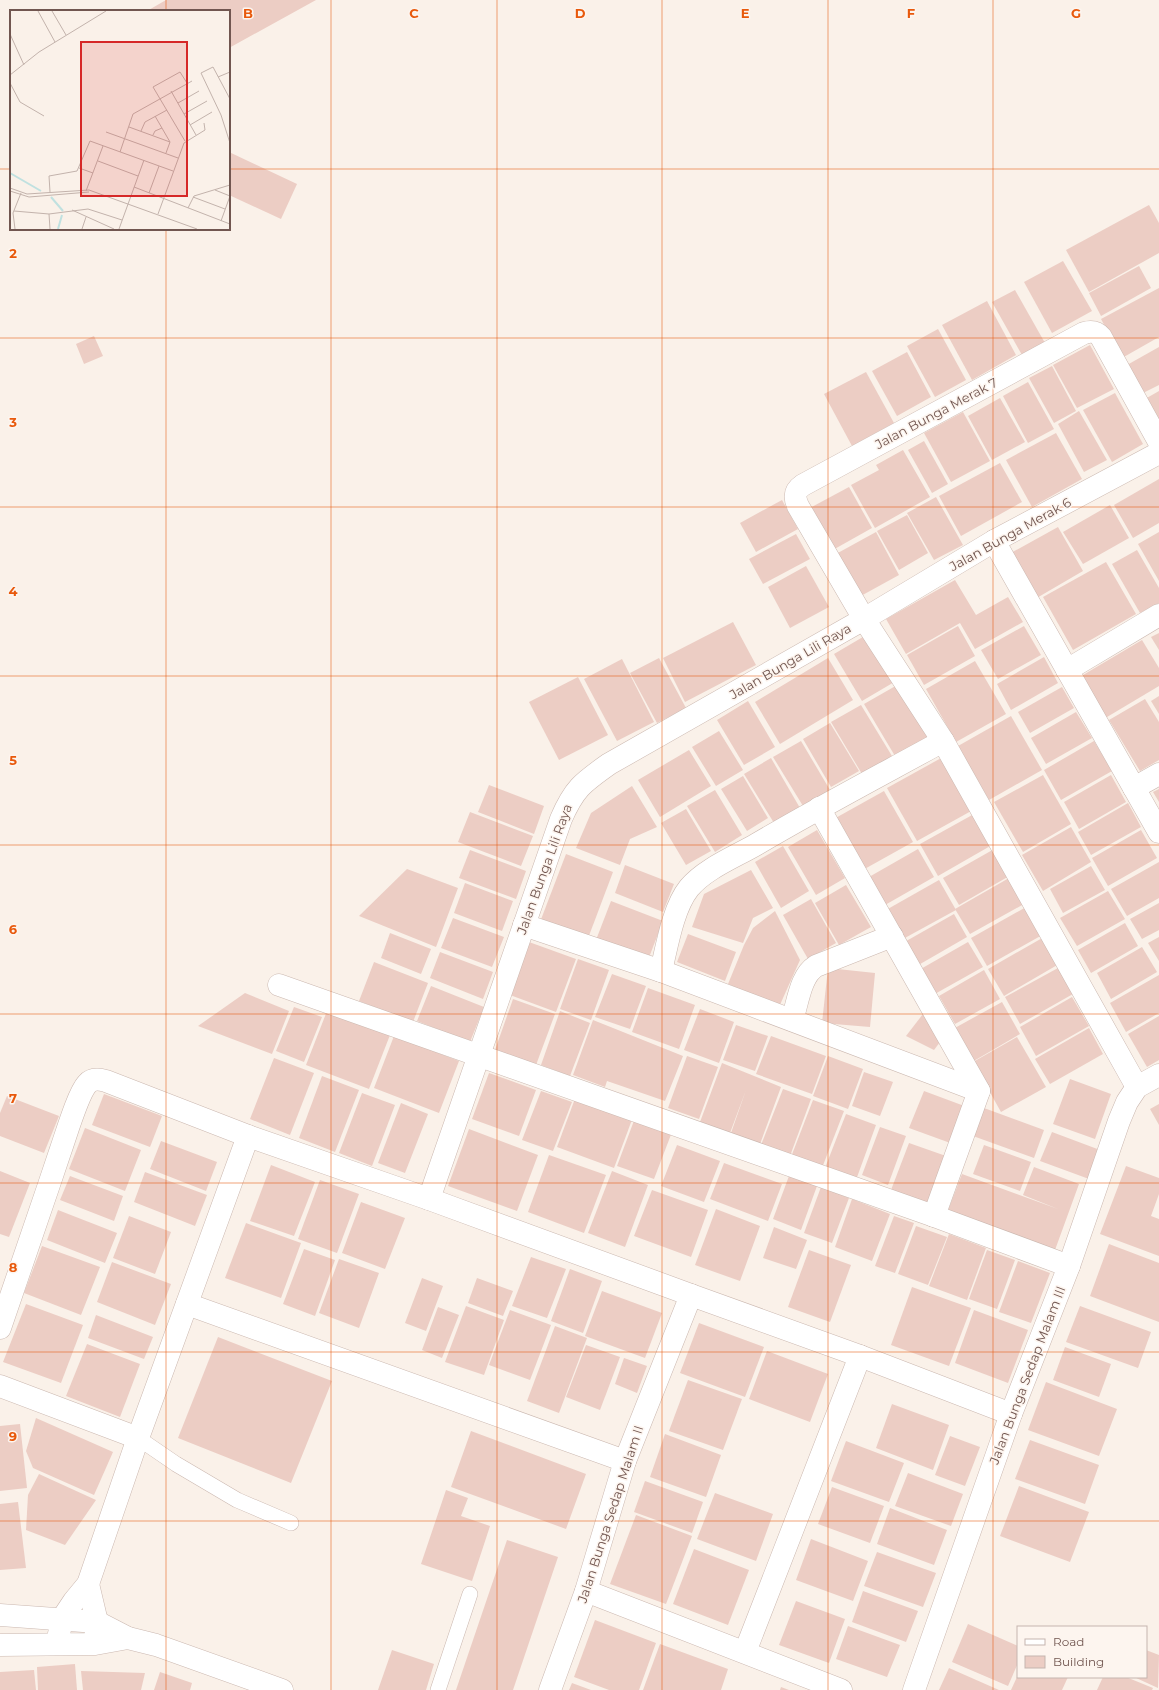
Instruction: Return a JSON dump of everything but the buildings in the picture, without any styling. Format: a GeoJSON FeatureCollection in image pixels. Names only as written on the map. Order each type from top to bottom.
{"type":"FeatureCollection","features":[{"type":"Feature","properties":{"kind":"street","name":"Jalan Bunga Merak 7"},"geometry":{"type":"LineString","coordinates":[[864,618],[798,506],[795,493],[802,485],[1084,333],[1090,332],[1098,333],[1101,337],[1159,442]]}},
{"type":"Feature","properties":{"kind":"street","name":"Jalan Bunga Merak 6"},"geometry":{"type":"LineString","coordinates":[[864,618],[994,541],[1159,453]]}},
{"type":"Feature","properties":{"kind":"street"},"geometry":{"type":"LineString","coordinates":[[994,541],[1159,832]]}},
{"type":"Feature","properties":{"kind":"street"},"geometry":{"type":"LineString","coordinates":[[1067,670],[1159,615]]}},
{"type":"Feature","properties":{"kind":"street"},"geometry":{"type":"LineString","coordinates":[[864,618],[943,742],[1137,1087]]}},
{"type":"Feature","properties":{"kind":"street","name":"Jalan Bunga Lili Raya"},"geometry":{"type":"LineString","coordinates":[[429,1199],[478,1054],[561,819],[569,800],[578,787],[609,764],[864,618]]}},
{"type":"Feature","properties":{"kind":"street"},"geometry":{"type":"LineString","coordinates":[[661,971],[677,912],[689,888],[706,874],[819,808],[943,742]]}},
{"type":"Feature","properties":{"kind":"street"},"geometry":{"type":"LineString","coordinates":[[1134,788],[1159,774]]}},
{"type":"Feature","properties":{"kind":"street"},"geometry":{"type":"LineString","coordinates":[[819,808],[979,1091],[934,1216]]}},
{"type":"Feature","properties":{"kind":"street"},"geometry":{"type":"LineString","coordinates":[[524,925],[661,971],[979,1091]]}},
{"type":"Feature","properties":{"kind":"street"},"geometry":{"type":"LineString","coordinates":[[792,1020],[806,975],[811,969],[892,936]]}},
{"type":"Feature","properties":{"kind":"street"},"geometry":{"type":"LineString","coordinates":[[279,985],[934,1216],[1069,1266]]}},
{"type":"Feature","properties":{"kind":"street","name":"Jalan Bunga Sedap Malam III"},"geometry":{"type":"LineString","coordinates":[[914,1690],[1011,1414],[1069,1266],[1119,1121],[1127,1102],[1137,1087],[1159,1075]]}},
{"type":"Feature","properties":{"kind":"street"},"geometry":{"type":"LineString","coordinates":[[0,1328],[68,1130],[83,1091],[87,1084],[92,1080],[97,1079],[106,1081],[248,1136],[429,1199],[860,1356],[1011,1414]]}},
{"type":"Feature","properties":{"kind":"street"},"geometry":{"type":"LineString","coordinates":[[57,1644],[62,1619],[88,1584],[138,1438],[248,1136]]}},
{"type":"Feature","properties":{"kind":"street","name":"Jalan Bunga Sedap Malam II"},"geometry":{"type":"LineString","coordinates":[[550,1690],[586,1591],[625,1461],[690,1294]]}},
{"type":"Feature","properties":{"kind":"street"},"geometry":{"type":"LineString","coordinates":[[187,1304],[625,1461]]}},
{"type":"Feature","properties":{"kind":"street"},"geometry":{"type":"LineString","coordinates":[[746,1652],[860,1356]]}},
{"type":"Feature","properties":{"kind":"street"},"geometry":{"type":"LineString","coordinates":[[0,1386],[138,1438]]}},
{"type":"Feature","properties":{"kind":"street"},"geometry":{"type":"LineString","coordinates":[[88,1584],[97,1622],[95,1644]]}},
{"type":"Feature","properties":{"kind":"street"},"geometry":{"type":"LineString","coordinates":[[586,1591],[841,1690]]}},
{"type":"Feature","properties":{"kind":"street"},"geometry":{"type":"LineString","coordinates":[[0,1615],[97,1622],[128,1638],[156,1645],[282,1690]]}},
{"type":"Feature","properties":{"kind":"street"},"geometry":{"type":"LineString","coordinates":[[0,1645],[95,1644],[128,1638]]}},
{"type":"Feature","properties":{"kind":"lane"},"geometry":{"type":"LineString","coordinates":[[138,1438],[176,1464],[236,1500],[292,1523]]}},
{"type":"Feature","properties":{"kind":"lane"},"geometry":{"type":"LineString","coordinates":[[438,1690],[470,1594]]}}]}
